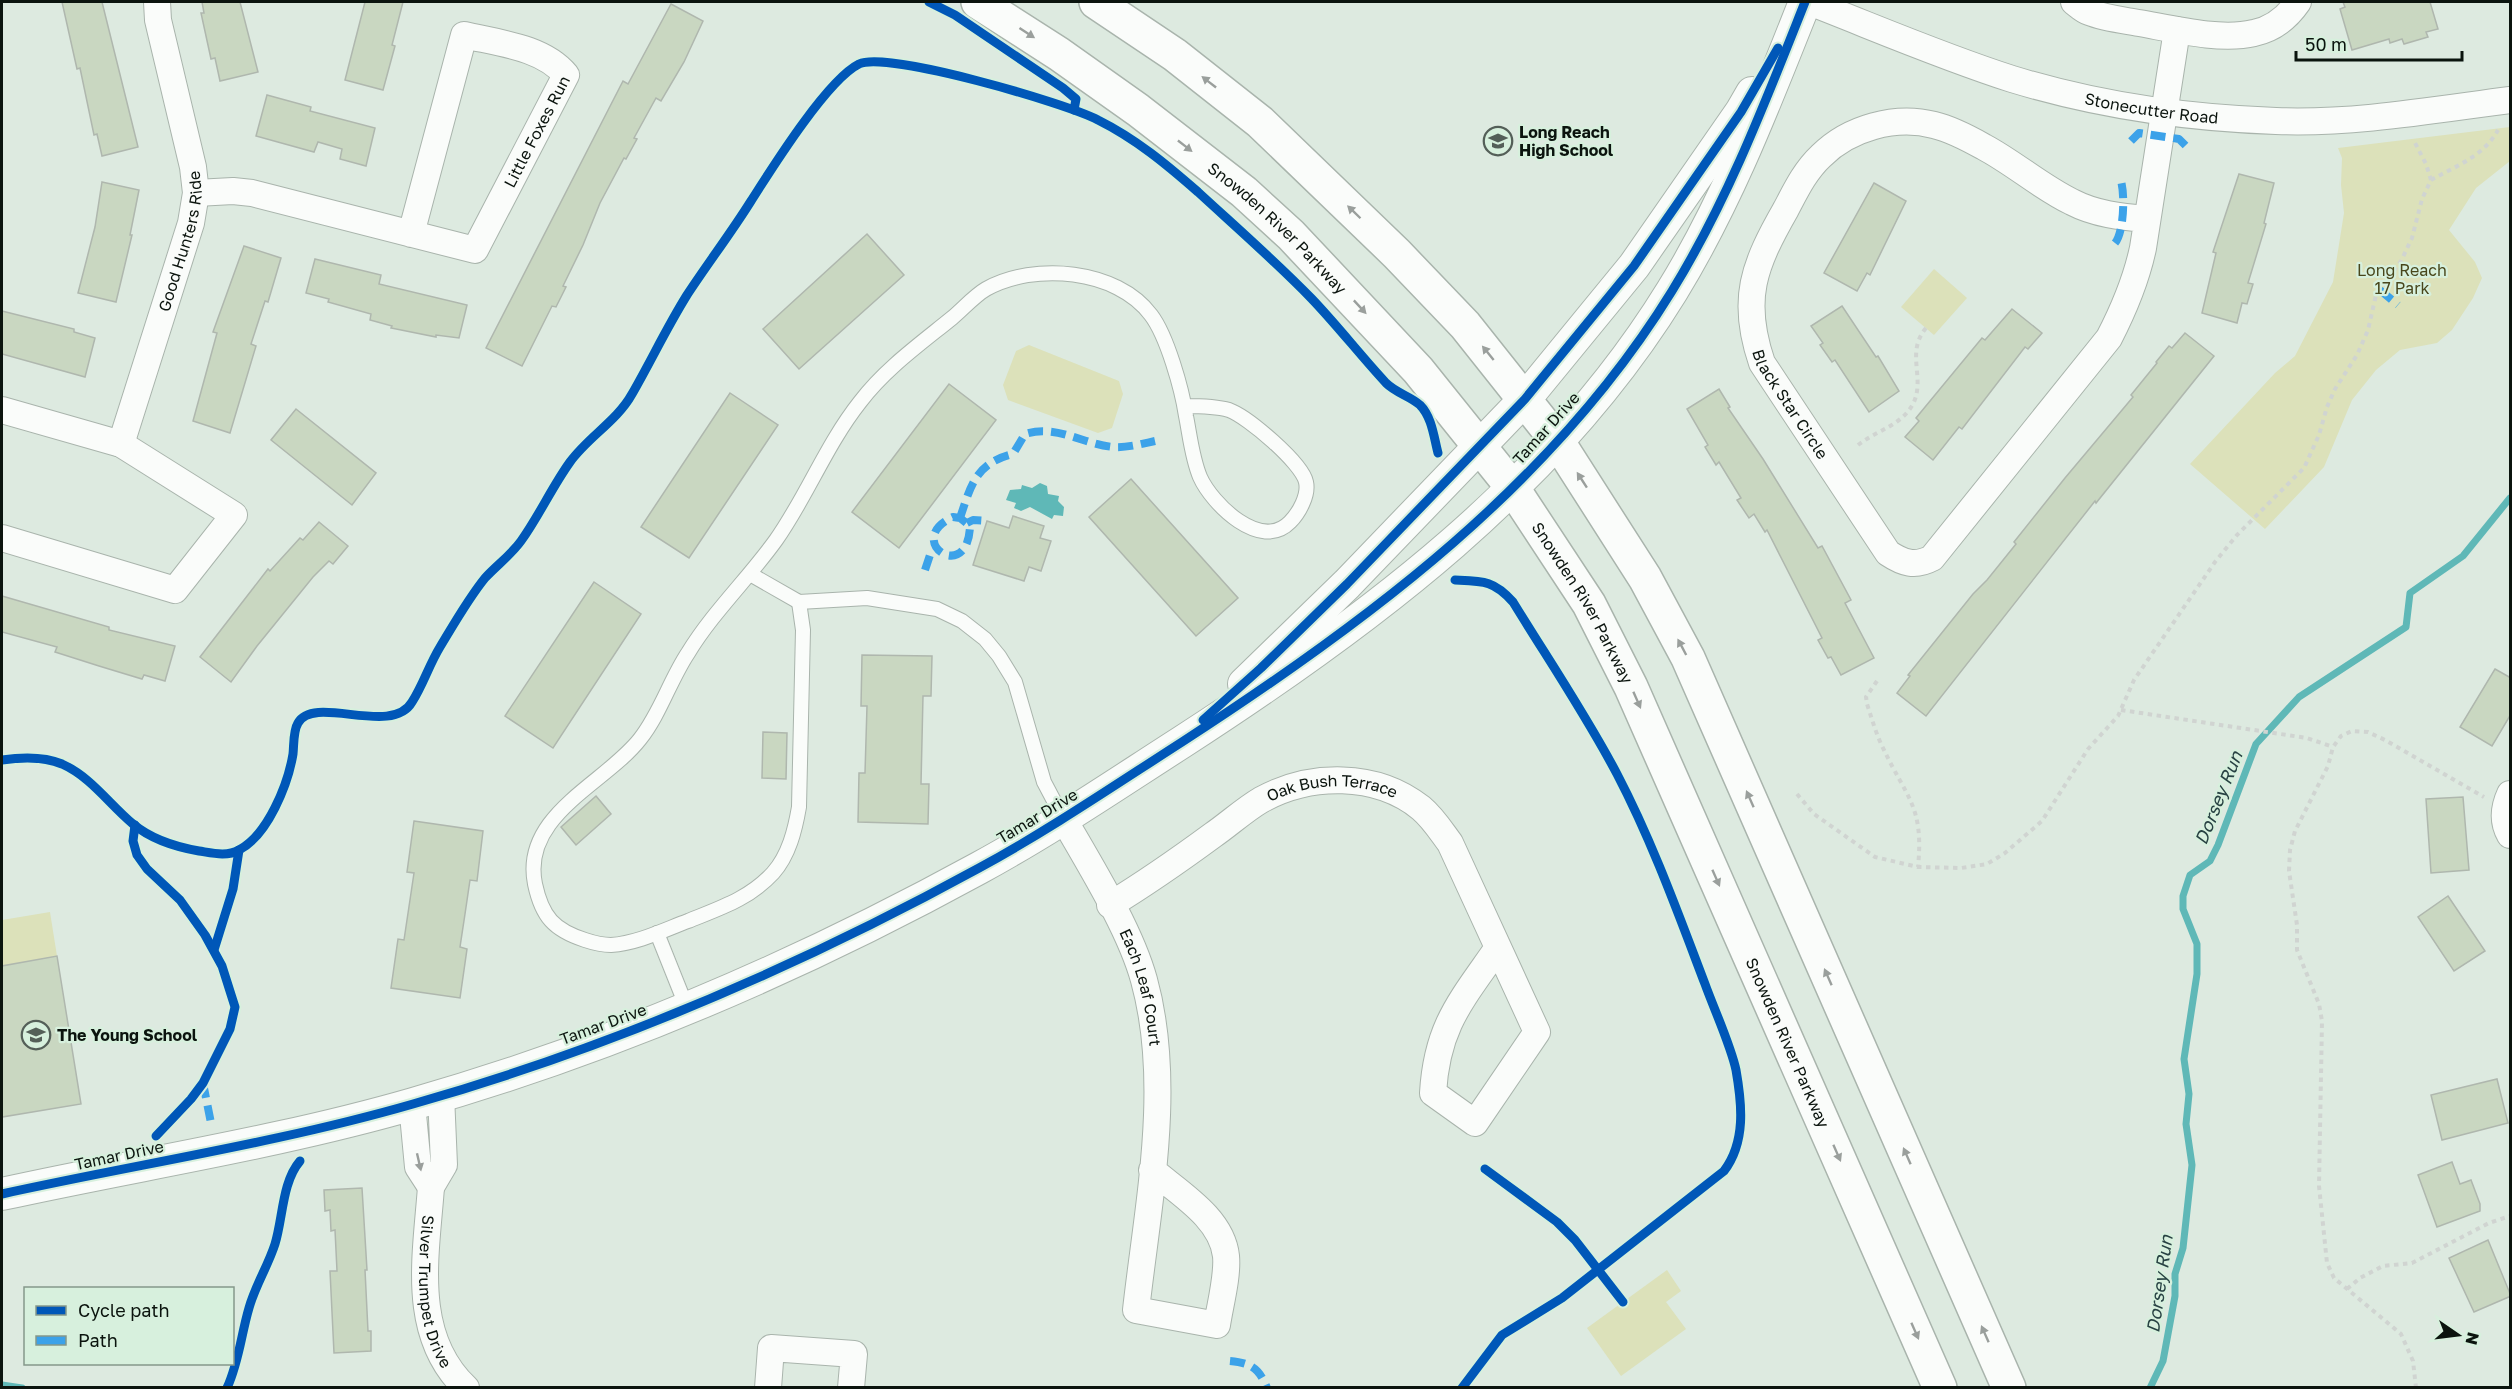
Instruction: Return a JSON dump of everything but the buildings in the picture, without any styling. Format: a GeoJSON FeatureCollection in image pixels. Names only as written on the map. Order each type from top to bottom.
{"type":"FeatureCollection","features":[{"type":"Feature","properties":{"kind":"main road","name":"Snowden River Parkway"},"geometry":{"type":"LineString","coordinates":[[978,2],[1059,54],[1138,110],[1244,192],[1291,235],[1418,370],[1512,487],[1589,604],[1632,687],[1940,1388]]}},
{"type":"Feature","properties":{"kind":"main road"},"geometry":{"type":"LineString","coordinates":[[1096,2],[1174,55],[1260,122],[1397,254],[1465,325],[1558,442],[1645,578],[1688,658],[2009,1388]]}},
{"type":"Feature","properties":{"kind":"street","name":"Good Hunters Ride"},"geometry":{"type":"LineString","coordinates":[[121,444],[191,223],[196,193],[187,137],[158,20],[157,2]]}},
{"type":"Feature","properties":{"kind":"street","name":"Tamar Drive"},"geometry":{"type":"LineString","coordinates":[[1164,753],[1261,669],[1481,447],[1525,399],[1634,266],[1686,193],[1741,112],[1806,2]]}},
{"type":"Feature","properties":{"kind":"street","name":"Tamar Drive"},"geometry":{"type":"LineString","coordinates":[[2,1194],[314,1129],[427,1100],[591,1046],[687,1008],[779,969],[879,921],[982,866],[1063,818],[1274,683],[1367,616],[1444,553],[1558,442],[1621,364],[1671,292],[1722,200],[1758,120],[1806,2]]}},
{"type":"Feature","properties":{"kind":"street","name":"Stonecutter Road"},"geometry":{"type":"LineString","coordinates":[[1806,2],[2014,79],[2070,94],[2165,113],[2276,122],[2334,121],[2511,100]]}},
{"type":"Feature","properties":{"kind":"street"},"geometry":{"type":"LineString","coordinates":[[2074,2],[2086,11],[2101,16],[2177,30],[2225,35],[2255,33],[2269,28],[2283,20],[2298,2]]}},
{"type":"Feature","properties":{"kind":"street","name":"Black Star Circle"},"geometry":{"type":"LineString","coordinates":[[2147,219],[2095,211],[2072,202],[1985,147],[1934,125],[1912,122],[1887,123],[1841,139],[1820,157],[1802,179],[1766,244],[1757,266],[1751,311],[1753,331],[1762,363],[1888,553],[1899,561],[1910,563],[1921,564],[1932,558],[2109,338],[2126,306],[2136,277],[2147,219],[2165,113],[2177,30]]}},
{"type":"Feature","properties":{"kind":"street","name":"Little Foxes Run"},"geometry":{"type":"LineString","coordinates":[[196,193],[233,191],[252,193],[411,234],[475,250],[566,75],[558,65],[544,57],[523,50],[464,35],[411,234]]}},
{"type":"Feature","properties":{"kind":"street"},"geometry":{"type":"LineString","coordinates":[[2,410],[121,444],[234,515],[175,590],[2,538]]}},
{"type":"Feature","properties":{"kind":"street","name":"Oak Bush Terrace"},"geometry":{"type":"LineString","coordinates":[[1110,905],[1155,878],[1261,801],[1293,786],[1318,780],[1344,780],[1376,786],[1401,796],[1420,808],[1438,825],[1450,843],[1537,1032],[1475,1123],[1433,1093],[1434,1068],[1439,1044],[1451,1016],[1497,949]]}},
{"type":"Feature","properties":{"kind":"street"},"geometry":{"type":"LineString","coordinates":[[2508,799],[2504,819],[2511,835]]}},
{"type":"Feature","properties":{"kind":"street","name":"Each Leaf Court"},"geometry":{"type":"LineString","coordinates":[[1063,818],[1110,905],[1143,978],[1152,1013],[1159,1081],[1152,1170],[1136,1310],[1217,1325],[1226,1258],[1222,1239],[1212,1222],[1152,1170]]}},
{"type":"Feature","properties":{"kind":"street","name":"Silver Trumpet Drive"},"geometry":{"type":"LineString","coordinates":[[427,1100],[444,1165],[431,1187],[424,1289],[428,1323],[444,1360],[454,1376],[466,1388]]}},
{"type":"Feature","properties":{"kind":"street"},"geometry":{"type":"LineString","coordinates":[[768,1388],[771,1348],[854,1354],[851,1388]]}},
{"type":"Feature","properties":{"kind":"lane"},"geometry":{"type":"LineString","coordinates":[[799,602],[803,630],[799,807],[795,829],[777,868],[744,898],[657,933],[609,945],[594,943],[562,932],[553,925],[540,904],[533,868],[541,838],[563,809],[640,740],[700,633],[750,574],[797,509],[833,441],[862,399],[891,368],[986,289],[1019,278],[1047,274],[1076,274],[1101,280],[1142,303],[1154,318],[1163,337],[1185,406],[1193,454],[1201,480],[1219,503],[1251,530],[1262,533],[1274,532],[1288,526],[1305,498],[1307,484],[1300,469],[1259,429],[1243,417],[1226,409],[1185,406]]}},
{"type":"Feature","properties":{"kind":"lane"},"geometry":{"type":"LineString","coordinates":[[750,574],[799,602],[867,598],[906,602],[937,609],[962,621],[985,639],[1015,682],[1044,782],[1063,818]]}},
{"type":"Feature","properties":{"kind":"lane"},"geometry":{"type":"LineString","coordinates":[[657,933],[687,1008]]}},
{"type":"Feature","properties":{"kind":"path"},"geometry":{"type":"LineString","coordinates":[[1797,794],[1814,814],[1833,830],[1875,857],[1918,867],[1961,868],[1987,864],[2005,853],[2042,821],[2088,749],[2118,716],[2134,680],[2214,562],[2244,527],[2304,468],[2316,444],[2326,407],[2357,355],[2368,330],[2376,296],[2401,261],[2412,238],[2422,200],[2431,180],[2480,154],[2498,130]]}},
{"type":"Feature","properties":{"kind":"path"},"geometry":{"type":"LineString","coordinates":[[2414,141],[2426,164],[2431,180]]}},
{"type":"Feature","properties":{"kind":"path"},"geometry":{"type":"LineString","coordinates":[[1858,445],[1869,436],[1894,425],[1913,403],[1917,388],[1917,342],[1926,328]]}},
{"type":"Feature","properties":{"kind":"path"},"geometry":{"type":"LineString","coordinates":[[1877,681],[1866,697],[1867,704],[1883,749],[1906,789],[1919,821],[1918,867]]}},
{"type":"Feature","properties":{"kind":"path"},"geometry":{"type":"LineString","coordinates":[[2121,710],[2307,738],[2333,747]]}},
{"type":"Feature","properties":{"kind":"path"},"geometry":{"type":"LineString","coordinates":[[2416,1388],[2415,1371],[2401,1334],[2334,1278],[2327,1263],[2319,1186],[2322,1021],[2319,1004],[2297,950],[2297,925],[2289,871],[2290,850],[2295,831],[2321,782],[2333,747],[2342,736],[2352,731],[2368,732],[2408,752],[2478,794],[2508,799]]}},
{"type":"Feature","properties":{"kind":"path"},"geometry":{"type":"LineString","coordinates":[[2347,1289],[2360,1278],[2383,1266],[2412,1263],[2489,1222],[2511,1216]]}},
{"type":"Feature","properties":{"kind":"green space","name":"Long Reach 17 Park"},"geometry":{"type":"Polygon","coordinates":[[[2510,127],[2510,161],[2476,188],[2449,230],[2475,262],[2482,278],[2473,298],[2452,330],[2437,343],[2400,350],[2376,370],[2352,400],[2324,467],[2265,529],[2190,464],[2275,373],[2295,356],[2333,282],[2344,213],[2341,185],[2342,158],[2338,148],[2510,127]]]}},
{"type":"Feature","properties":{"kind":"green space"},"geometry":{"type":"Polygon","coordinates":[[[1934,269],[1967,298],[1934,335],[1901,307],[1934,269]]]}},
{"type":"Feature","properties":{"kind":"green space"},"geometry":{"type":"Polygon","coordinates":[[[1029,345],[1119,381],[1123,394],[1112,428],[1098,433],[1008,400],[1003,385],[1016,351],[1029,345]]]}},
{"type":"Feature","properties":{"kind":"green space"},"geometry":{"type":"Polygon","coordinates":[[[50,912],[57,956],[2,966],[2,920],[50,912]]]}},
{"type":"Feature","properties":{"kind":"green space"},"geometry":{"type":"Polygon","coordinates":[[[1667,1270],[1681,1291],[1666,1302],[1686,1329],[1621,1376],[1587,1328],[1667,1270]]]}},
{"type":"Feature","properties":{"kind":"water"},"geometry":{"type":"Polygon","coordinates":[[[1040,483],[1047,486],[1048,494],[1059,496],[1058,501],[1064,507],[1063,516],[1054,515],[1052,519],[1030,507],[1021,511],[1014,508],[1016,503],[1006,500],[1010,490],[1021,489],[1022,485],[1032,488],[1040,483]]]}},
{"type":"Feature","properties":{"kind":"waterway","name":"Dorsey Run"},"geometry":{"type":"LineString","coordinates":[[2150,1388],[2163,1361],[2175,1296],[2175,1274],[2183,1248],[2192,1165],[2186,1124],[2189,1094],[2184,1059],[2197,974],[2197,944],[2183,909],[2183,896],[2190,875],[2210,861],[2256,744],[2299,697],[2406,627],[2410,593],[2463,556],[2510,498]]}},
{"type":"Feature","properties":{"kind":"waterway","name":"Dorsey Run"},"geometry":{"type":"LineString","coordinates":[[2,1385],[22,1388]]}},
{"type":"Feature","properties":{"kind":"marked path"},"geometry":{"type":"LineString","coordinates":[[2131,141],[2139,133],[2179,139],[2189,149]]}},
{"type":"Feature","properties":{"kind":"marked path"},"geometry":{"type":"LineString","coordinates":[[2115,243],[2123,213],[2121,181]]}},
{"type":"Feature","properties":{"kind":"marked path"},"geometry":{"type":"LineString","coordinates":[[2380,290],[2398,305]]}},
{"type":"Feature","properties":{"kind":"marked path"},"geometry":{"type":"LineString","coordinates":[[960,518],[977,477],[991,463],[1013,454],[1025,434],[1047,431],[1113,447],[1155,441]]}},
{"type":"Feature","properties":{"kind":"marked path"},"geometry":{"type":"LineString","coordinates":[[953,517],[960,518],[970,526],[967,544],[959,553],[950,556],[942,553],[935,546],[934,537],[939,526],[953,517]]}},
{"type":"Feature","properties":{"kind":"marked path"},"geometry":{"type":"LineString","coordinates":[[967,523],[973,520],[987,521]]}},
{"type":"Feature","properties":{"kind":"marked path"},"geometry":{"type":"LineString","coordinates":[[925,570],[930,555],[936,550]]}},
{"type":"Feature","properties":{"kind":"marked path"},"geometry":{"type":"LineString","coordinates":[[203,1083],[211,1123]]}},
{"type":"Feature","properties":{"kind":"marked path"},"geometry":{"type":"LineString","coordinates":[[1230,1361],[1249,1365],[1261,1376],[1267,1388]]}},
{"type":"Feature","properties":{"kind":"cycle path"},"geometry":{"type":"LineString","coordinates":[[929,2],[955,15],[1063,88],[1076,99],[1074,110]]}},
{"type":"Feature","properties":{"kind":"cycle path"},"geometry":{"type":"LineString","coordinates":[[2,1194],[259,1142],[362,1118],[487,1082],[631,1031],[773,971],[979,868],[1082,807],[1252,696],[1388,597],[1453,543],[1514,486],[1572,425],[1625,361],[1672,291],[1711,221],[1745,149],[1805,2]]}},
{"type":"Feature","properties":{"kind":"cycle path"},"geometry":{"type":"LineString","coordinates":[[1203,720],[1261,668],[1347,584],[1525,399],[1634,266],[1741,112],[1778,48]]}},
{"type":"Feature","properties":{"kind":"cycle path"},"geometry":{"type":"LineString","coordinates":[[2,760],[32,758],[62,764],[91,783],[140,829],[173,845],[224,854],[239,850],[249,843],[268,821],[275,808],[287,780],[296,726],[307,715],[320,712],[388,716],[402,712],[412,702],[436,654],[473,594],[485,578],[521,541],[557,481],[577,453],[626,404],[687,295],[736,225],[786,147],[816,106],[846,73],[859,64],[876,62],[904,65],[1016,91],[1080,112],[1112,127],[1138,144],[1198,192],[1284,271],[1321,308],[1386,383],[1420,405],[1430,422],[1438,453]]}},
{"type":"Feature","properties":{"kind":"cycle path"},"geometry":{"type":"LineString","coordinates":[[1455,580],[1487,583],[1500,589],[1513,602],[1580,709],[1617,774],[1664,878],[1734,1060],[1741,1109],[1736,1148],[1724,1171],[1562,1298],[1502,1335],[1462,1388]]}},
{"type":"Feature","properties":{"kind":"cycle path"},"geometry":{"type":"LineString","coordinates":[[135,825],[133,841],[137,855],[147,869],[180,900],[205,935],[222,966],[235,1007],[230,1029],[203,1083],[156,1136]]}},
{"type":"Feature","properties":{"kind":"cycle path"},"geometry":{"type":"LineString","coordinates":[[214,950],[233,889],[239,850]]}},
{"type":"Feature","properties":{"kind":"cycle path"},"geometry":{"type":"LineString","coordinates":[[227,1388],[246,1318],[278,1234],[286,1190],[300,1161]]}},
{"type":"Feature","properties":{"kind":"cycle path"},"geometry":{"type":"LineString","coordinates":[[1485,1169],[1557,1222],[1575,1240],[1623,1302]]}},
{"type":"Feature","properties":{"kind":"place","name":"Long Reach High School"},"geometry":{"type":"Point","coordinates":[1498,141]}},
{"type":"Feature","properties":{"kind":"place","name":"The Young School"},"geometry":{"type":"Point","coordinates":[36,1035]}}]}
